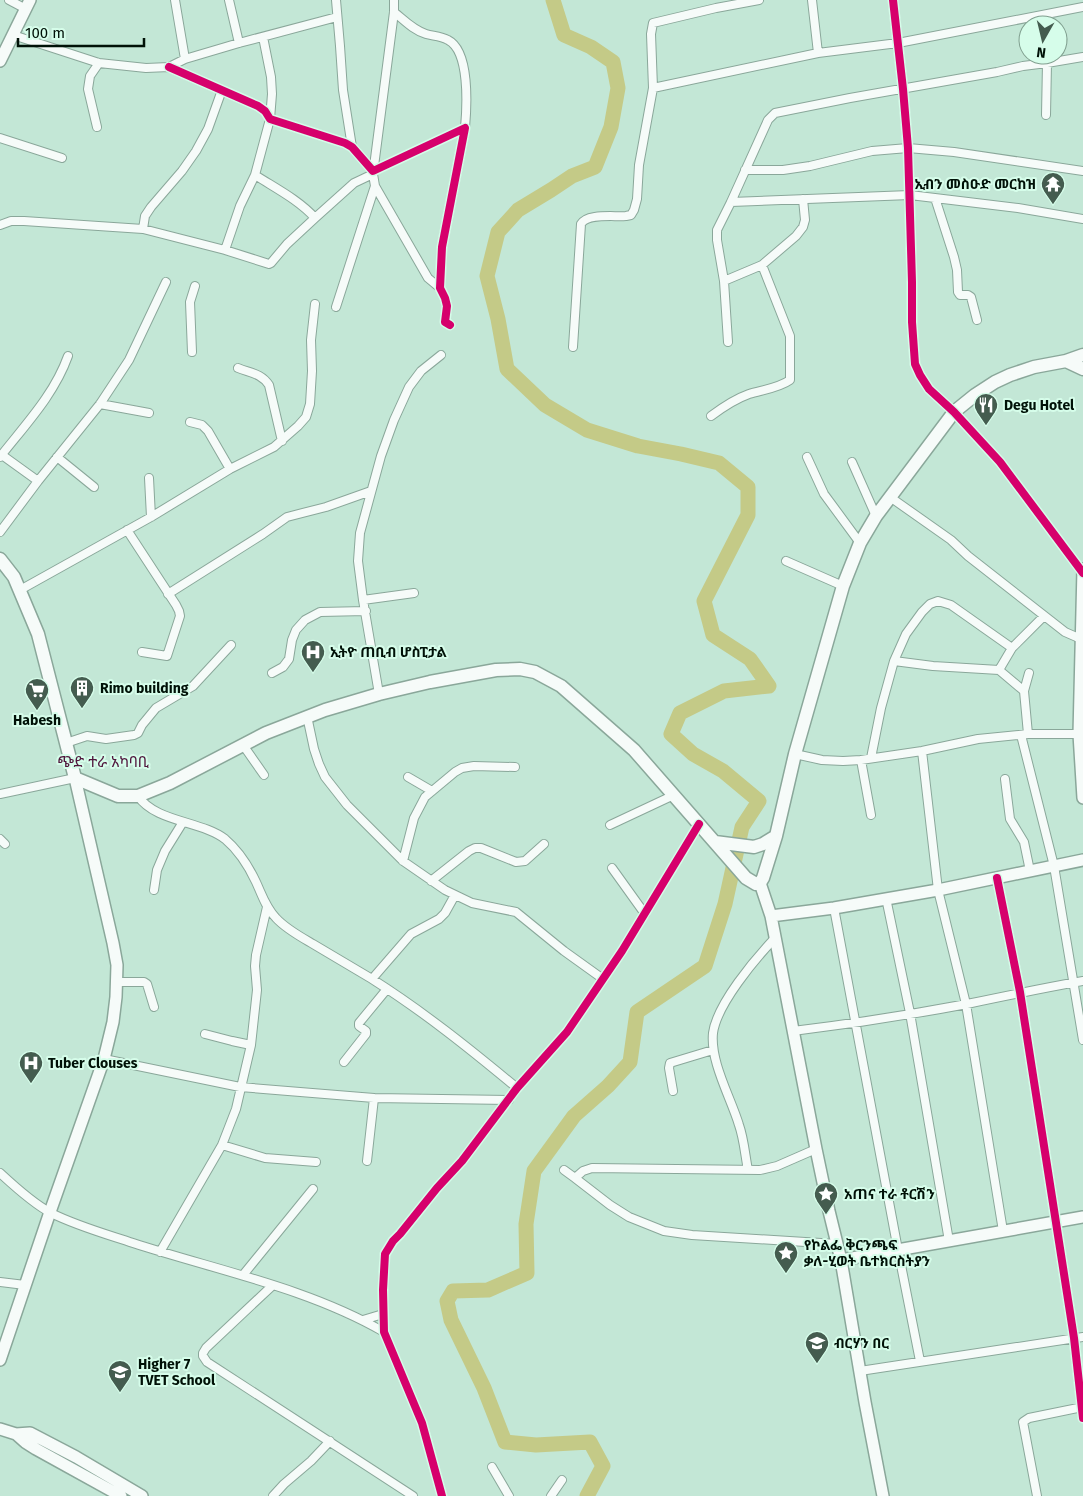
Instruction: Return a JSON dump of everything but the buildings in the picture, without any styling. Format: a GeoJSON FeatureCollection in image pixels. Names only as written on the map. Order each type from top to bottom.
{"type":"FeatureCollection","features":[{"type":"Feature","properties":{"kind":"main road"},"geometry":{"type":"LineString","coordinates":[[0,61],[25,4]]}},
{"type":"Feature","properties":{"kind":"main road"},"geometry":{"type":"LineString","coordinates":[[0,48],[25,4]]}},
{"type":"Feature","properties":{"kind":"main road"},"geometry":{"type":"LineString","coordinates":[[883,1496],[841,1260],[816,1149],[775,938],[760,883],[776,836],[795,754],[843,586],[860,543],[876,516],[954,412],[982,390],[1010,375],[1083,355]]}},
{"type":"Feature","properties":{"kind":"main road"},"geometry":{"type":"LineString","coordinates":[[1066,361],[1083,369]]}},
{"type":"Feature","properties":{"kind":"main road"},"geometry":{"type":"LineString","coordinates":[[0,560],[14,577],[38,634],[75,778],[113,943],[117,982],[113,1022],[104,1059],[0,1360]]}},
{"type":"Feature","properties":{"kind":"main road"},"geometry":{"type":"LineString","coordinates":[[1083,570],[1079,734],[1083,798]]}},
{"type":"Feature","properties":{"kind":"main road"},"geometry":{"type":"LineString","coordinates":[[75,778],[118,796],[138,796],[170,783],[266,733],[307,716],[379,694],[496,670],[520,669],[535,672],[561,686],[602,721],[634,750],[715,842],[729,849],[754,847],[776,836]]}},
{"type":"Feature","properties":{"kind":"main road"},"geometry":{"type":"LineString","coordinates":[[729,849],[746,878],[756,884],[760,883]]}},
{"type":"Feature","properties":{"kind":"main road"},"geometry":{"type":"LineString","coordinates":[[770,916],[834,908],[938,890],[1083,860]]}},
{"type":"Feature","properties":{"kind":"main road"},"geometry":{"type":"LineString","coordinates":[[841,1260],[1083,1217]]}},
{"type":"Feature","properties":{"kind":"main road"},"geometry":{"type":"LineString","coordinates":[[0,1429],[16,1434],[30,1433],[76,1457],[142,1496]]}},
{"type":"Feature","properties":{"kind":"main road"},"geometry":{"type":"LineString","coordinates":[[16,1434],[36,1449],[121,1496]]}},
{"type":"Feature","properties":{"kind":"street"},"geometry":{"type":"LineString","coordinates":[[9,0],[25,4]]}},
{"type":"Feature","properties":{"kind":"street"},"geometry":{"type":"LineString","coordinates":[[175,0],[185,59]]}},
{"type":"Feature","properties":{"kind":"street"},"geometry":{"type":"LineString","coordinates":[[229,0],[239,43]]}},
{"type":"Feature","properties":{"kind":"street"},"geometry":{"type":"LineString","coordinates":[[336,0],[342,90],[352,147]]}},
{"type":"Feature","properties":{"kind":"street"},"geometry":{"type":"LineString","coordinates":[[394,0],[373,172],[375,186],[428,278],[440,288],[447,306],[445,322],[450,325]]}},
{"type":"Feature","properties":{"kind":"street"},"geometry":{"type":"LineString","coordinates":[[573,347],[581,224],[583,220],[590,217],[631,215],[637,199],[639,165],[653,88],[651,34],[653,23],[759,0]]}},
{"type":"Feature","properties":{"kind":"street"},"geometry":{"type":"LineString","coordinates":[[812,0],[818,53]]}},
{"type":"Feature","properties":{"kind":"street"},"geometry":{"type":"LineString","coordinates":[[893,0],[908,148],[912,322],[915,364],[929,389],[954,412],[1000,462],[1083,573]]}},
{"type":"Feature","properties":{"kind":"street"},"geometry":{"type":"LineString","coordinates":[[653,88],[818,53],[898,42],[1083,7]]}},
{"type":"Feature","properties":{"kind":"street"},"geometry":{"type":"LineString","coordinates":[[394,12],[414,29],[450,40],[463,60],[467,94],[465,128],[442,247],[440,288]]}},
{"type":"Feature","properties":{"kind":"street"},"geometry":{"type":"LineString","coordinates":[[13,34],[99,63],[146,68],[169,67],[185,59],[337,17]]}},
{"type":"Feature","properties":{"kind":"street"},"geometry":{"type":"LineString","coordinates":[[225,250],[240,206],[255,175],[270,119],[271,76],[263,37]]}},
{"type":"Feature","properties":{"kind":"street"},"geometry":{"type":"LineString","coordinates":[[1068,60],[1083,58]]}},
{"type":"Feature","properties":{"kind":"street"},"geometry":{"type":"LineString","coordinates":[[97,127],[88,89],[90,76],[99,63]]}},
{"type":"Feature","properties":{"kind":"street"},"geometry":{"type":"LineString","coordinates":[[728,342],[724,281],[717,230],[768,120],[775,114],[850,98],[1035,65]]}},
{"type":"Feature","properties":{"kind":"street"},"geometry":{"type":"LineString","coordinates":[[1046,115],[1047,65]]}},
{"type":"Feature","properties":{"kind":"street"},"geometry":{"type":"LineString","coordinates":[[169,67],[258,106],[265,111],[270,119],[345,143],[352,147],[373,172]]}},
{"type":"Feature","properties":{"kind":"street"},"geometry":{"type":"LineString","coordinates":[[143,228],[145,216],[151,206],[196,151],[208,129],[222,90]]}},
{"type":"Feature","properties":{"kind":"street"},"geometry":{"type":"LineString","coordinates":[[0,225],[12,221],[24,221],[143,228],[225,250],[266,264],[272,263],[287,244],[354,183],[465,128]]}},
{"type":"Feature","properties":{"kind":"street"},"geometry":{"type":"LineString","coordinates":[[0,138],[62,158]]}},
{"type":"Feature","properties":{"kind":"street"},"geometry":{"type":"LineString","coordinates":[[745,170],[775,170],[810,166],[872,151],[908,148],[954,152],[1083,171]]}},
{"type":"Feature","properties":{"kind":"street"},"geometry":{"type":"LineString","coordinates":[[255,175],[297,202],[315,218]]}},
{"type":"Feature","properties":{"kind":"street"},"geometry":{"type":"LineString","coordinates":[[336,307],[375,186]]}},
{"type":"Feature","properties":{"kind":"street"},"geometry":{"type":"LineString","coordinates":[[731,202],[910,195],[1018,208],[1083,219]]}},
{"type":"Feature","properties":{"kind":"street"},"geometry":{"type":"LineString","coordinates":[[935,198],[956,270],[958,292],[960,296],[968,295],[971,297],[977,320]]}},
{"type":"Feature","properties":{"kind":"street"},"geometry":{"type":"LineString","coordinates":[[724,281],[762,266],[796,236],[804,227],[806,220],[803,199]]}},
{"type":"Feature","properties":{"kind":"street"},"geometry":{"type":"LineString","coordinates":[[711,416],[732,402],[790,380],[790,336],[762,266]]}},
{"type":"Feature","properties":{"kind":"street"},"geometry":{"type":"LineString","coordinates":[[0,532],[100,404],[129,360],[166,282]]}},
{"type":"Feature","properties":{"kind":"street"},"geometry":{"type":"LineString","coordinates":[[192,352],[190,302],[195,286]]}},
{"type":"Feature","properties":{"kind":"street"},"geometry":{"type":"LineString","coordinates":[[20,590],[230,469],[274,447],[298,426],[306,417],[310,404],[311,340],[315,304]]}},
{"type":"Feature","properties":{"kind":"street"},"geometry":{"type":"LineString","coordinates":[[379,694],[358,561],[360,533],[381,456],[409,387],[421,371],[441,355]]}},
{"type":"Feature","properties":{"kind":"street"},"geometry":{"type":"LineString","coordinates":[[38,481],[1,456],[50,392],[58,380],[68,356]]}},
{"type":"Feature","properties":{"kind":"street"},"geometry":{"type":"LineString","coordinates":[[238,368],[257,374],[265,379],[269,385],[282,441]]}},
{"type":"Feature","properties":{"kind":"street"},"geometry":{"type":"LineString","coordinates":[[100,404],[149,413]]}},
{"type":"Feature","properties":{"kind":"street"},"geometry":{"type":"LineString","coordinates":[[190,422],[202,426],[208,431],[230,469]]}},
{"type":"Feature","properties":{"kind":"street"},"geometry":{"type":"LineString","coordinates":[[57,457],[94,487]]}},
{"type":"Feature","properties":{"kind":"street"},"geometry":{"type":"LineString","coordinates":[[807,458],[824,494],[860,543]]}},
{"type":"Feature","properties":{"kind":"street"},"geometry":{"type":"LineString","coordinates":[[852,462],[876,516]]}},
{"type":"Feature","properties":{"kind":"street"},"geometry":{"type":"LineString","coordinates":[[149,478],[151,516]]}},
{"type":"Feature","properties":{"kind":"street"},"geometry":{"type":"LineString","coordinates":[[168,594],[287,517],[326,507],[371,491]]}},
{"type":"Feature","properties":{"kind":"street"},"geometry":{"type":"LineString","coordinates":[[890,497],[951,540],[968,556],[1065,632],[1081,639]]}},
{"type":"Feature","properties":{"kind":"street"},"geometry":{"type":"LineString","coordinates":[[127,530],[179,611],[180,616],[167,656],[142,652]]}},
{"type":"Feature","properties":{"kind":"street"},"geometry":{"type":"LineString","coordinates":[[786,561],[843,586]]}},
{"type":"Feature","properties":{"kind":"street"},"geometry":{"type":"LineString","coordinates":[[363,600],[414,593]]}},
{"type":"Feature","properties":{"kind":"street"},"geometry":{"type":"LineString","coordinates":[[871,758],[881,708],[894,661],[906,634],[930,604],[938,601],[951,605],[1012,648]]}},
{"type":"Feature","properties":{"kind":"street"},"geometry":{"type":"LineString","coordinates":[[272,673],[283,667],[289,659],[292,640],[296,630],[305,620],[320,612],[366,612]]}},
{"type":"Feature","properties":{"kind":"street"},"geometry":{"type":"LineString","coordinates":[[1000,670],[1012,648],[1044,616]]}},
{"type":"Feature","properties":{"kind":"street"},"geometry":{"type":"LineString","coordinates":[[66,743],[87,736],[106,739],[138,733],[156,708],[193,686],[231,645]]}},
{"type":"Feature","properties":{"kind":"street"},"geometry":{"type":"LineString","coordinates":[[894,661],[933,666],[1000,670],[1024,690]]}},
{"type":"Feature","properties":{"kind":"street"},"geometry":{"type":"LineString","coordinates":[[1029,673],[1024,690],[1025,734],[1054,866],[1083,1040]]}},
{"type":"Feature","properties":{"kind":"street"},"geometry":{"type":"LineString","coordinates":[[307,716],[314,749],[325,777],[347,805],[403,861],[445,890],[472,903],[516,912],[564,951],[603,979]]}},
{"type":"Feature","properties":{"kind":"street"},"geometry":{"type":"LineString","coordinates":[[795,754],[822,760],[861,760],[922,751],[978,739],[1025,734],[1079,734]]}},
{"type":"Feature","properties":{"kind":"street"},"geometry":{"type":"LineString","coordinates":[[243,745],[264,775]]}},
{"type":"Feature","properties":{"kind":"street"},"geometry":{"type":"LineString","coordinates":[[922,751],[938,890],[966,1004],[1004,1231]]}},
{"type":"Feature","properties":{"kind":"street"},"geometry":{"type":"LineString","coordinates":[[861,760],[871,815]]}},
{"type":"Feature","properties":{"kind":"street"},"geometry":{"type":"LineString","coordinates":[[403,861],[414,818],[425,797],[432,791],[462,768],[474,766],[515,767]]}},
{"type":"Feature","properties":{"kind":"street"},"geometry":{"type":"LineString","coordinates":[[408,777],[432,791]]}},
{"type":"Feature","properties":{"kind":"street"},"geometry":{"type":"LineString","coordinates":[[0,794],[75,778]]}},
{"type":"Feature","properties":{"kind":"street"},"geometry":{"type":"LineString","coordinates":[[1005,779],[1010,819],[1024,842],[1030,871]]}},
{"type":"Feature","properties":{"kind":"street"},"geometry":{"type":"LineString","coordinates":[[610,825],[674,795]]}},
{"type":"Feature","properties":{"kind":"street"},"geometry":{"type":"LineString","coordinates":[[138,796],[149,807],[183,822],[217,833],[225,838],[233,846],[255,880],[267,907],[276,918],[296,934],[372,979],[419,1010],[466,1045],[517,1088]]}},
{"type":"Feature","properties":{"kind":"street"},"geometry":{"type":"LineString","coordinates":[[154,890],[157,870],[165,851],[183,822]]}},
{"type":"Feature","properties":{"kind":"street"},"geometry":{"type":"LineString","coordinates":[[442,1496],[422,1423],[384,1332],[383,1272],[385,1254],[437,1188],[462,1161],[517,1088],[567,1032],[645,914],[699,824]]}},
{"type":"Feature","properties":{"kind":"street"},"geometry":{"type":"LineString","coordinates":[[431,881],[474,848],[480,848],[516,862],[521,862],[525,861],[544,844]]}},
{"type":"Feature","properties":{"kind":"street"},"geometry":{"type":"LineString","coordinates":[[612,868],[645,914]]}},
{"type":"Feature","properties":{"kind":"street"},"geometry":{"type":"LineString","coordinates":[[997,878],[1020,992],[1074,1338],[1083,1418]]}},
{"type":"Feature","properties":{"kind":"street"},"geometry":{"type":"LineString","coordinates":[[372,979],[411,934],[439,919],[445,913],[455,895]]}},
{"type":"Feature","properties":{"kind":"street"},"geometry":{"type":"LineString","coordinates":[[886,898],[910,1013],[949,1241]]}},
{"type":"Feature","properties":{"kind":"street"},"geometry":{"type":"LineString","coordinates":[[160,1252],[222,1145],[236,1109],[251,1045],[257,990],[256,955],[267,907]]}},
{"type":"Feature","properties":{"kind":"street"},"geometry":{"type":"LineString","coordinates":[[834,908],[920,1361]]}},
{"type":"Feature","properties":{"kind":"street"},"geometry":{"type":"LineString","coordinates":[[748,1170],[739,1124],[713,1050],[713,1034],[715,1022],[727,1000],[753,961],[775,938]]}},
{"type":"Feature","properties":{"kind":"street"},"geometry":{"type":"LineString","coordinates":[[793,1031],[855,1023],[966,1004],[1083,981]]}},
{"type":"Feature","properties":{"kind":"street"},"geometry":{"type":"LineString","coordinates":[[117,982],[144,982],[147,984],[154,1007]]}},
{"type":"Feature","properties":{"kind":"street"},"geometry":{"type":"LineString","coordinates":[[344,1062],[366,1034],[366,1031],[359,1026],[359,1022],[387,990]]}},
{"type":"Feature","properties":{"kind":"street"},"geometry":{"type":"LineString","coordinates":[[205,1034],[251,1045]]}},
{"type":"Feature","properties":{"kind":"street"},"geometry":{"type":"LineString","coordinates":[[673,1091],[669,1068],[670,1063],[713,1050]]}},
{"type":"Feature","properties":{"kind":"street"},"geometry":{"type":"LineString","coordinates":[[104,1059],[240,1087],[374,1098],[509,1100]]}},
{"type":"Feature","properties":{"kind":"street"},"geometry":{"type":"LineString","coordinates":[[367,1161],[374,1098]]}},
{"type":"Feature","properties":{"kind":"street"},"geometry":{"type":"LineString","coordinates":[[222,1145],[265,1158],[316,1162]]}},
{"type":"Feature","properties":{"kind":"street"},"geometry":{"type":"LineString","coordinates":[[575,1178],[583,1171],[592,1168],[760,1170],[777,1166],[816,1149]]}},
{"type":"Feature","properties":{"kind":"street"},"geometry":{"type":"LineString","coordinates":[[564,1170],[629,1217],[664,1231],[692,1235],[837,1244]]}},
{"type":"Feature","properties":{"kind":"street"},"geometry":{"type":"LineString","coordinates":[[0,1173],[50,1212],[99,1232],[160,1252],[243,1275],[316,1300],[363,1320],[384,1332]]}},
{"type":"Feature","properties":{"kind":"street"},"geometry":{"type":"LineString","coordinates":[[243,1275],[313,1190]]}},
{"type":"Feature","properties":{"kind":"street"},"geometry":{"type":"LineString","coordinates":[[0,1282],[25,1284]]}},
{"type":"Feature","properties":{"kind":"street"},"geometry":{"type":"LineString","coordinates":[[273,1286],[206,1348],[203,1356],[207,1362],[413,1496]]}},
{"type":"Feature","properties":{"kind":"street"},"geometry":{"type":"LineString","coordinates":[[363,1320],[383,1314]]}},
{"type":"Feature","properties":{"kind":"street"},"geometry":{"type":"LineString","coordinates":[[860,1370],[1083,1336]]}},
{"type":"Feature","properties":{"kind":"street"},"geometry":{"type":"LineString","coordinates":[[1037,1496],[1023,1422],[1029,1418],[1082,1407]]}},
{"type":"Feature","properties":{"kind":"street"},"geometry":{"type":"LineString","coordinates":[[273,1496],[330,1441]]}},
{"type":"Feature","properties":{"kind":"street"},"geometry":{"type":"LineString","coordinates":[[492,1467],[509,1496]]}},
{"type":"Feature","properties":{"kind":"street"},"geometry":{"type":"LineString","coordinates":[[551,1496],[562,1480]]}},
{"type":"Feature","properties":{"kind":"waterway"},"geometry":{"type":"LineString","coordinates":[[553,0],[564,35],[591,47],[613,62],[618,88],[611,127],[595,167],[572,176],[518,210],[498,232],[487,276],[498,319],[507,369],[545,405],[587,430],[638,446],[719,463],[748,487],[748,515],[704,601],[713,635],[750,659],[769,686],[724,691],[680,713],[671,734],[693,754],[723,771],[759,801],[742,827],[725,904],[705,966],[637,1012],[630,1062],[608,1086],[574,1116],[534,1171],[526,1224],[527,1273],[488,1290],[453,1291],[447,1301],[451,1320],[484,1388],[505,1442],[536,1445],[590,1442],[603,1466],[587,1496]]}},
{"type":"Feature","properties":{"kind":"cycle path"},"geometry":{"type":"LineString","coordinates":[[893,0],[908,148],[912,322],[915,364],[929,389],[954,412],[1000,462],[1083,573]]}},
{"type":"Feature","properties":{"kind":"cycle path"},"geometry":{"type":"LineString","coordinates":[[169,67],[258,106],[265,111],[270,119],[345,143],[352,147],[373,171],[465,128],[442,247],[440,288],[447,306],[445,322],[450,325]]}},
{"type":"Feature","properties":{"kind":"cycle path"},"geometry":{"type":"LineString","coordinates":[[442,1496],[422,1423],[384,1332],[383,1290],[385,1254],[393,1241],[462,1161],[517,1088],[567,1032],[622,951],[699,824]]}},
{"type":"Feature","properties":{"kind":"cycle path"},"geometry":{"type":"LineString","coordinates":[[997,878],[1020,992],[1074,1338],[1083,1418]]}},
{"type":"Feature","properties":{"kind":"place","name":"ኢብን መስዑድ መርከዝ"},"geometry":{"type":"Point","coordinates":[1053,205]}},
{"type":"Feature","properties":{"kind":"place","name":"Degu Hotel"},"geometry":{"type":"Point","coordinates":[986,426]}},
{"type":"Feature","properties":{"kind":"place","name":"ኢትዮ ጠቢብ ሆስፒታል"},"geometry":{"type":"Point","coordinates":[313,673]}},
{"type":"Feature","properties":{"kind":"place","name":"Rimo building"},"geometry":{"type":"Point","coordinates":[82,709]}},
{"type":"Feature","properties":{"kind":"place","name":"Habesh"},"geometry":{"type":"Point","coordinates":[37,711]}},
{"type":"Feature","properties":{"kind":"place","name":"Tuber Clouses"},"geometry":{"type":"Point","coordinates":[31,1084]}},
{"type":"Feature","properties":{"kind":"place","name":"አጠና ተራ ቶርሽን"},"geometry":{"type":"Point","coordinates":[826,1215]}},
{"type":"Feature","properties":{"kind":"place","name":"የኮልፌ ቅርንጫፍ ቃለ-ሂወት ቤተክርስትያን"},"geometry":{"type":"Point","coordinates":[786,1274]}},
{"type":"Feature","properties":{"kind":"place","name":"ብርሃን በር"},"geometry":{"type":"Point","coordinates":[817,1364]}},
{"type":"Feature","properties":{"kind":"place","name":"Higher 7 TVET School"},"geometry":{"type":"Point","coordinates":[120,1393]}},
{"type":"Feature","properties":{"kind":"district","name":"ጭድ ተራ አካባቢ"},"geometry":{"type":"Point","coordinates":[103,762]}}]}
